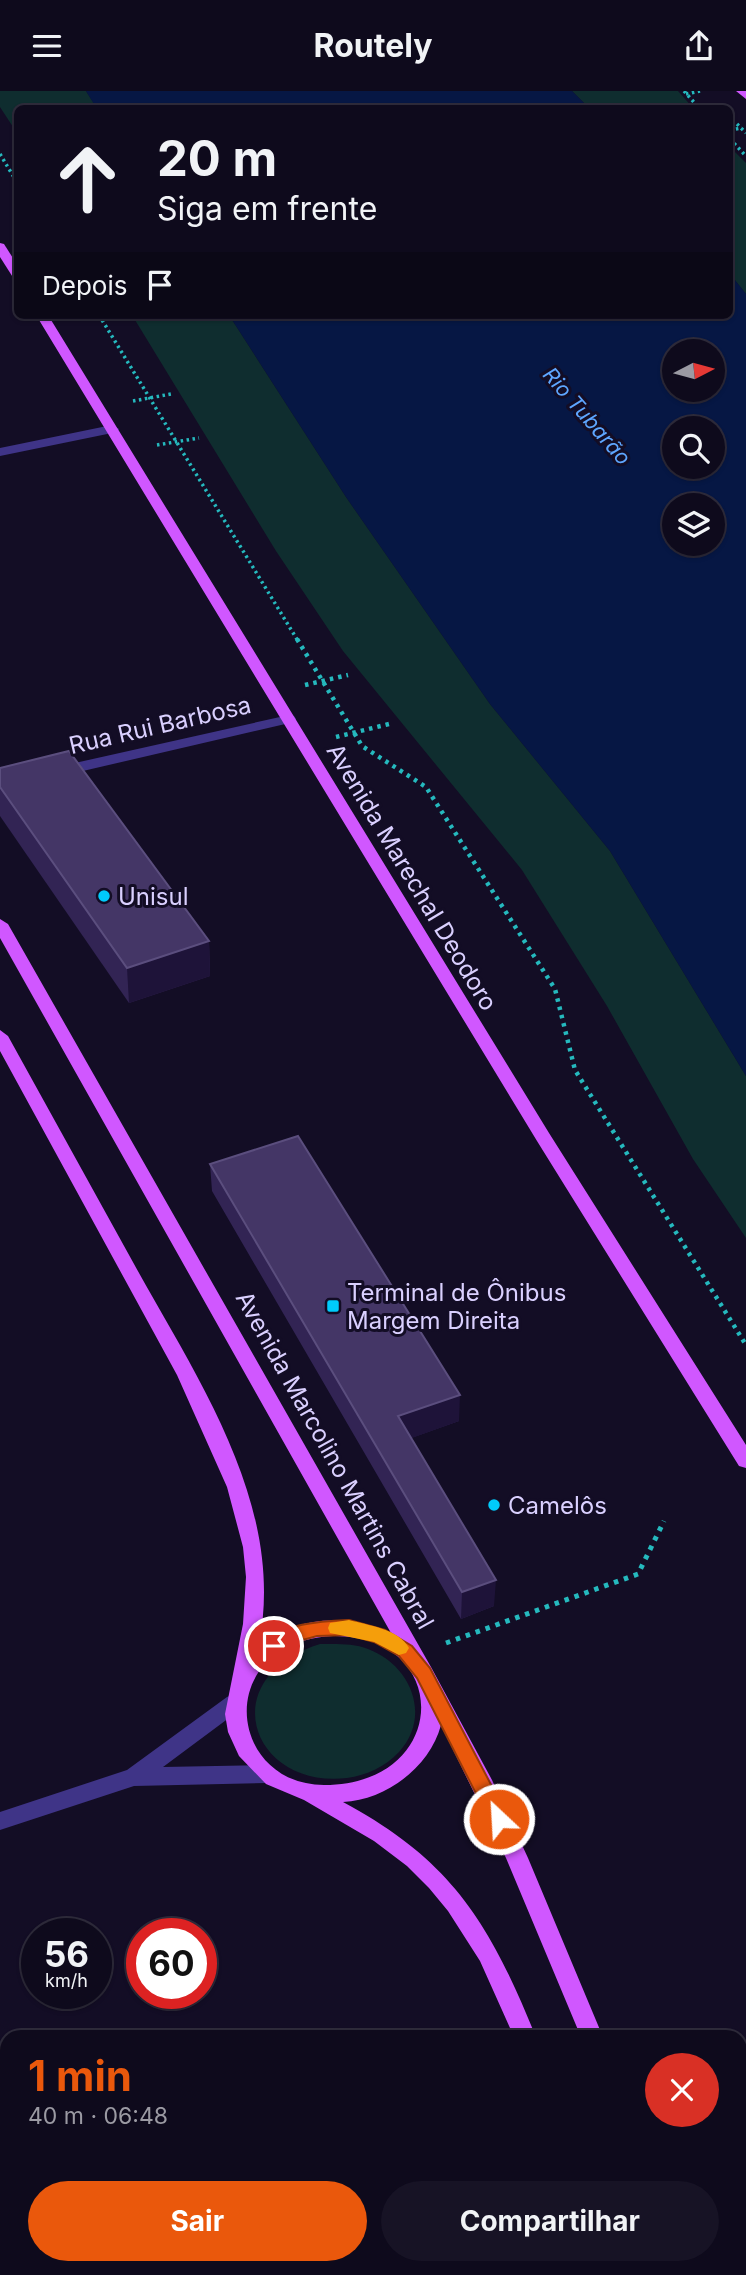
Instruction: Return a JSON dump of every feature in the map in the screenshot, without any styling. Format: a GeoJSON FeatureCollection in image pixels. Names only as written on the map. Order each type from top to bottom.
{"type":"FeatureCollection","features":[{"type":"Feature","properties":{"kind":"main road"},"geometry":{"type":"LineString","coordinates":[[741,91],[746,96]]}},
{"type":"Feature","properties":{"kind":"main road"},"geometry":{"type":"LineString","coordinates":[[0,247],[14,269]]}},
{"type":"Feature","properties":{"kind":"main road","name":"Avenida Marechal Deodoro"},"geometry":{"type":"LineString","coordinates":[[44,319],[543,1137],[746,1461]]}},
{"type":"Feature","properties":{"kind":"main road","name":"Avenida Marcolino Martins Cabral"},"geometry":{"type":"LineString","coordinates":[[0,924],[481,1780],[589,2030]]}},
{"type":"Feature","properties":{"kind":"main road"},"geometry":{"type":"LineString","coordinates":[[0,1036],[186,1375],[214,1432],[240,1498],[253,1556],[255,1606],[243,1676],[234,1703],[235,1730],[246,1754],[266,1774],[285,1785],[307,1792],[340,1795],[372,1789],[400,1774],[421,1752],[432,1726],[432,1699],[418,1664],[405,1651],[379,1636],[349,1628],[317,1629],[286,1637],[261,1654],[243,1676]]}},
{"type":"Feature","properties":{"kind":"main road"},"geometry":{"type":"LineString","coordinates":[[307,1792],[392,1842],[444,1888],[481,1939],[522,2030]]}},
{"type":"Feature","properties":{"kind":"street"},"geometry":{"type":"LineString","coordinates":[[0,452],[112,429]]}},
{"type":"Feature","properties":{"kind":"street","name":"Rua Rui Barbosa"},"geometry":{"type":"LineString","coordinates":[[41,775],[289,719]]}},
{"type":"Feature","properties":{"kind":"street"},"geometry":{"type":"LineString","coordinates":[[134,1777],[234,1703]]}},
{"type":"Feature","properties":{"kind":"street"},"geometry":{"type":"LineString","coordinates":[[0,1821],[134,1777],[266,1774]]}},
{"type":"Feature","properties":{"kind":"path"},"geometry":{"type":"LineString","coordinates":[[685,92],[700,91]]}},
{"type":"Feature","properties":{"kind":"path"},"geometry":{"type":"LineString","coordinates":[[733,142],[746,156]]}},
{"type":"Feature","properties":{"kind":"path"},"geometry":{"type":"LineString","coordinates":[[0,154],[14,177]]}},
{"type":"Feature","properties":{"kind":"path"},"geometry":{"type":"LineString","coordinates":[[101,319],[362,746],[426,787],[555,989],[575,1070],[746,1345]]}},
{"type":"Feature","properties":{"kind":"path"},"geometry":{"type":"LineString","coordinates":[[273,692],[348,675]]}},
{"type":"Feature","properties":{"kind":"path"},"geometry":{"type":"LineString","coordinates":[[305,745],[389,725]]}},
{"type":"Feature","properties":{"kind":"path"},"geometry":{"type":"LineString","coordinates":[[418,1664],[638,1574],[664,1521]]}},
{"type":"Feature","properties":{"kind":"green space"},"geometry":{"type":"Polygon","coordinates":[[[0,91],[86,91],[95,105],[14,105],[14,128],[0,107],[0,91]]]}},
{"type":"Feature","properties":{"kind":"green space"},"geometry":{"type":"Polygon","coordinates":[[[572,91],[678,91],[690,105],[586,105],[572,91]]]}},
{"type":"Feature","properties":{"kind":"green space"},"geometry":{"type":"Polygon","coordinates":[[[733,150],[746,163],[746,294],[733,278],[733,150]]]}},
{"type":"Feature","properties":{"kind":"green space"},"geometry":{"type":"Polygon","coordinates":[[[134,319],[232,319],[346,497],[490,704],[610,851],[746,1076],[746,1238],[693,1159],[607,1006],[522,870],[343,651],[276,551],[134,319]]]}},
{"type":"Feature","properties":{"kind":"green space"},"geometry":{"type":"Polygon","coordinates":[[[320,1644],[344,1644],[368,1649],[396,1667],[412,1693],[414,1723],[409,1738],[394,1757],[362,1775],[347,1778],[314,1777],[287,1766],[268,1749],[257,1728],[256,1704],[265,1681],[286,1660],[320,1644]]]}},
{"type":"Feature","properties":{"kind":"water"},"geometry":{"type":"Polygon","coordinates":[[[86,91],[572,91],[586,105],[95,105],[86,91]]]}},
{"type":"Feature","properties":{"kind":"water","name":"Rio Tubarão"},"geometry":{"type":"Polygon","coordinates":[[[733,278],[746,294],[746,1076],[610,851],[490,704],[346,497],[232,319],[733,319],[733,278]]]}},
{"type":"Feature","properties":{"kind":"building","name":"Unisul"},"geometry":{"type":"Polygon","coordinates":[[[69,751],[209,941],[127,968],[0,787],[0,768],[69,751]]]}},
{"type":"Feature","properties":{"kind":"building","name":"Terminal de Ônibus Margem Direita"},"geometry":{"type":"Polygon","coordinates":[[[298,1136],[460,1395],[398,1416],[496,1580],[462,1592],[210,1164],[298,1136]]]}},
{"type":"Feature","properties":{"kind":"slow traffic"},"geometry":{"type":"LineString","coordinates":[[337,1628],[349,1628],[379,1636],[399,1648]]}},
{"type":"Feature","properties":{"kind":"place","name":"Unisul"},"geometry":{"type":"Point","coordinates":[104,896]}},
{"type":"Feature","properties":{"kind":"place","name":"Terminal de Ônibus Margem Direita"},"geometry":{"type":"Point","coordinates":[333,1306]}},
{"type":"Feature","properties":{"kind":"place","name":"Camelôs"},"geometry":{"type":"Point","coordinates":[494,1505]}},
{"type":"Feature","properties":{"kind":"route"},"geometry":{"type":"LineString","coordinates":[[274,1646],[286,1637],[317,1629],[349,1628],[379,1636],[405,1651],[424,1673],[499,1819]]}}]}
